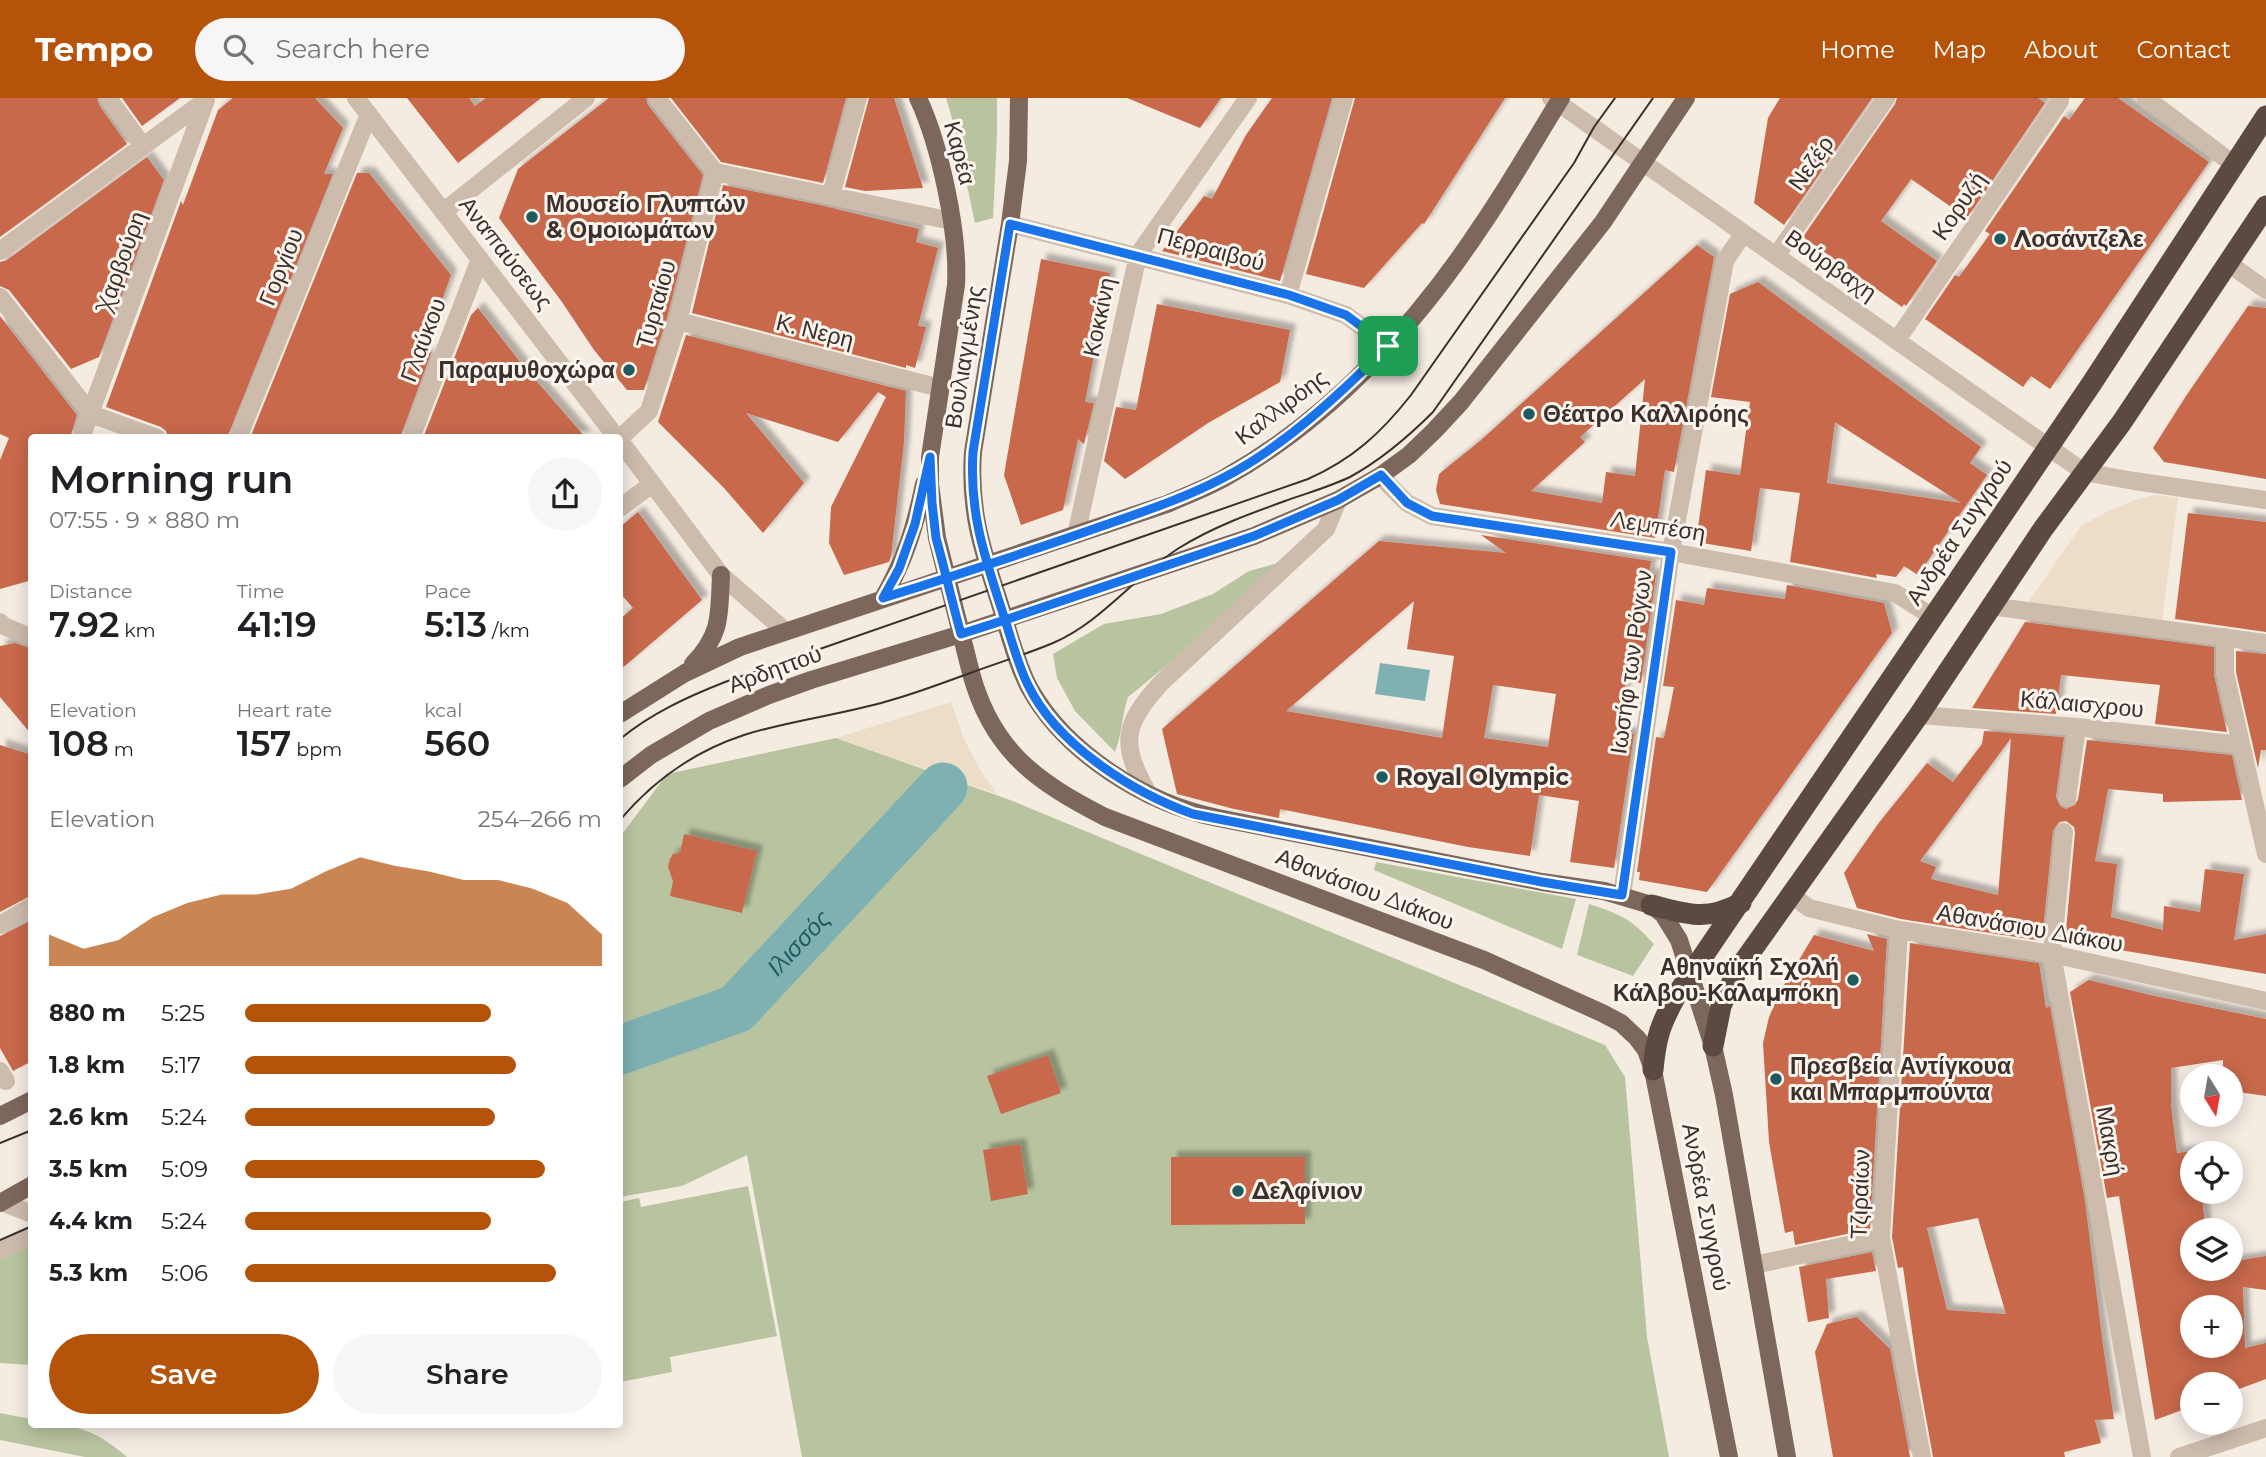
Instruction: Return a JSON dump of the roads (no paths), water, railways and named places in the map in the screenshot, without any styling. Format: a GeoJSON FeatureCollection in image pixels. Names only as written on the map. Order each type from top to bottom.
{"type":"FeatureCollection","features":[{"type":"Feature","properties":{"kind":"highway","name":"Ανδρέα Συγγρού"},"geometry":{"type":"LineString","coordinates":[[1653,1070],[1656,1039],[1664,1018],[1691,975],[2092,383],[2232,164],[2266,116]]}},
{"type":"Feature","properties":{"kind":"highway","name":"Ανδρέα Συγγρού"},"geometry":{"type":"LineString","coordinates":[[1713,1046],[1721,1006],[1737,971],[1919,715],[1990,606],[2122,422],[2266,206]]}},
{"type":"Feature","properties":{"kind":"highway"},"geometry":{"type":"LineString","coordinates":[[1651,905],[1704,916],[1741,903]]}},
{"type":"Feature","properties":{"kind":"main road","name":"Καρέα"},"geometry":{"type":"LineString","coordinates":[[918,98],[939,161],[952,221]]}},
{"type":"Feature","properties":{"kind":"main road","name":"Βουλιαγμένης"},"geometry":{"type":"LineString","coordinates":[[1005,620],[973,508],[972,461],[1010,224],[1018,161],[1019,98]]}},
{"type":"Feature","properties":{"kind":"main road"},"geometry":{"type":"LineString","coordinates":[[961,634],[1254,536],[1338,500],[1409,455],[1461,402],[1604,222],[1686,98]]}},
{"type":"Feature","properties":{"kind":"main road","name":"Καλλιρόης"},"geometry":{"type":"LineString","coordinates":[[946,578],[1167,504],[1225,478],[1285,438],[1340,394],[1388,346],[1428,299],[1482,226],[1557,99]]}},
{"type":"Feature","properties":{"kind":"main road","name":"Βουλιαγμένης"},"geometry":{"type":"LineString","coordinates":[[952,221],[957,267],[956,285],[930,457],[933,514],[961,634]]}},
{"type":"Feature","properties":{"kind":"main road"},"geometry":{"type":"LineString","coordinates":[[883,598],[899,569],[915,524],[930,457]]}},
{"type":"Feature","properties":{"kind":"main road"},"geometry":{"type":"LineString","coordinates":[[685,673],[708,649],[718,625],[721,575]]}},
{"type":"Feature","properties":{"kind":"main road","name":"Αρδηττού"},"geometry":{"type":"LineString","coordinates":[[623,712],[685,673],[740,646],[946,578]]}},
{"type":"Feature","properties":{"kind":"main road","name":"Αθανάσιου Διάκου"},"geometry":{"type":"LineString","coordinates":[[1005,620],[1028,686],[1048,718],[1119,778],[1149,795],[1193,814],[1622,895],[1651,905],[1663,914],[1679,940],[1691,975]]}},
{"type":"Feature","properties":{"kind":"main road","name":"Αρδηττού"},"geometry":{"type":"LineString","coordinates":[[623,777],[651,755],[709,721],[811,680],[961,634]]}},
{"type":"Feature","properties":{"kind":"main road","name":"Αθανάσιου Διάκου"},"geometry":{"type":"LineString","coordinates":[[961,634],[976,692],[989,720],[1013,753],[1036,777],[1065,796],[1105,817],[1484,960],[1602,1013],[1637,1038],[1646,1050],[1653,1070]]}},
{"type":"Feature","properties":{"kind":"main road","name":"Ανδρέα Συγγρού"},"geometry":{"type":"LineString","coordinates":[[1691,975],[1713,1046],[1787,1457]]}},
{"type":"Feature","properties":{"kind":"main road","name":"Ανδρέα Συγγρού"},"geometry":{"type":"LineString","coordinates":[[1653,1070],[1729,1457]]}},
{"type":"Feature","properties":{"kind":"main road"},"geometry":{"type":"LineString","coordinates":[[0,1116],[28,1102]]}},
{"type":"Feature","properties":{"kind":"main road"},"geometry":{"type":"LineString","coordinates":[[1,1203],[28,1187]]}},
{"type":"Feature","properties":{"kind":"street"},"geometry":{"type":"LineString","coordinates":[[108,98],[143,146]]}},
{"type":"Feature","properties":{"kind":"street","name":"Αναπαύσεως"},"geometry":{"type":"LineString","coordinates":[[356,98],[615,434]]}},
{"type":"Feature","properties":{"kind":"street"},"geometry":{"type":"LineString","coordinates":[[443,212],[586,98]]}},
{"type":"Feature","properties":{"kind":"street"},"geometry":{"type":"LineString","coordinates":[[657,98],[715,172],[952,221]]}},
{"type":"Feature","properties":{"kind":"street"},"geometry":{"type":"LineString","coordinates":[[831,195],[858,98]]}},
{"type":"Feature","properties":{"kind":"street","name":"Κοκκίνη"},"geometry":{"type":"LineString","coordinates":[[1076,535],[1138,255],[1248,98]]}},
{"type":"Feature","properties":{"kind":"street"},"geometry":{"type":"LineString","coordinates":[[1289,295],[1344,98]]}},
{"type":"Feature","properties":{"kind":"street","name":"Νεζέρ"},"geometry":{"type":"LineString","coordinates":[[1776,256],[1886,98]]}},
{"type":"Feature","properties":{"kind":"street","name":"Κορυζή"},"geometry":{"type":"LineString","coordinates":[[1897,340],[2060,102],[2060,98]]}},
{"type":"Feature","properties":{"kind":"street"},"geometry":{"type":"LineString","coordinates":[[2146,98],[2232,164]]}},
{"type":"Feature","properties":{"kind":"street"},"geometry":{"type":"LineString","coordinates":[[0,251],[208,99]]}},
{"type":"Feature","properties":{"kind":"street","name":"Χαρβούρη"},"geometry":{"type":"LineString","coordinates":[[83,434],[208,99]]}},
{"type":"Feature","properties":{"kind":"street","name":"Βούρβαχη"},"geometry":{"type":"LineString","coordinates":[[1557,99],[1642,164],[2049,445],[2084,472]]}},
{"type":"Feature","properties":{"kind":"street","name":"Γοργίου"},"geometry":{"type":"LineString","coordinates":[[240,434],[369,114]]}},
{"type":"Feature","properties":{"kind":"street","name":"Τυρταίου"},"geometry":{"type":"LineString","coordinates":[[623,435],[649,411],[678,321],[715,172]]}},
{"type":"Feature","properties":{"kind":"street","name":"Περραιβού"},"geometry":{"type":"LineString","coordinates":[[1010,224],[1289,295],[1346,315],[1388,346]]}},
{"type":"Feature","properties":{"kind":"street","name":"Ιωσήφ των Ρόγων"},"geometry":{"type":"LineString","coordinates":[[1622,895],[1671,552],[1725,261],[1743,234]]}},
{"type":"Feature","properties":{"kind":"street","name":"Γλαύκου"},"geometry":{"type":"LineString","coordinates":[[413,434],[480,259]]}},
{"type":"Feature","properties":{"kind":"street"},"geometry":{"type":"LineString","coordinates":[[2228,263],[2266,290]]}},
{"type":"Feature","properties":{"kind":"street"},"geometry":{"type":"LineString","coordinates":[[0,297],[91,414],[146,434]]}},
{"type":"Feature","properties":{"kind":"street","name":"Κ. Νερη"},"geometry":{"type":"LineString","coordinates":[[678,321],[940,388]]}},
{"type":"Feature","properties":{"kind":"street","name":"Αναπαύσεως"},"geometry":{"type":"LineString","coordinates":[[623,444],[721,575],[784,630]]}},
{"type":"Feature","properties":{"kind":"street"},"geometry":{"type":"LineString","coordinates":[[2084,472],[2266,500]]}},
{"type":"Feature","properties":{"kind":"street","name":"Λεμπέση"},"geometry":{"type":"LineString","coordinates":[[1381,475],[1407,503],[1432,516],[1671,552],[1895,593],[1933,617]]}},
{"type":"Feature","properties":{"kind":"street"},"geometry":{"type":"LineString","coordinates":[[623,506],[652,484]]}},
{"type":"Feature","properties":{"kind":"street"},"geometry":{"type":"LineString","coordinates":[[1149,795],[1134,768],[1130,754],[1129,736],[1140,706],[1161,683],[1326,529],[1338,500]]}},
{"type":"Feature","properties":{"kind":"street"},"geometry":{"type":"LineString","coordinates":[[1990,606],[2266,643]]}},
{"type":"Feature","properties":{"kind":"street"},"geometry":{"type":"LineString","coordinates":[[1,626],[28,636]]}},
{"type":"Feature","properties":{"kind":"street"},"geometry":{"type":"LineString","coordinates":[[2225,637],[2225,673],[2266,854]]}},
{"type":"Feature","properties":{"kind":"street","name":"Κάλαισχρου"},"geometry":{"type":"LineString","coordinates":[[1919,715],[2077,727],[2241,745]]}},
{"type":"Feature","properties":{"kind":"street"},"geometry":{"type":"LineString","coordinates":[[2067,798],[2077,727]]}},
{"type":"Feature","properties":{"kind":"street","name":"Μακρή"},"geometry":{"type":"LineString","coordinates":[[2064,832],[2052,954],[2142,1457]]}},
{"type":"Feature","properties":{"kind":"street","name":"Αθανάσιου Διάκου"},"geometry":{"type":"LineString","coordinates":[[1790,894],[1809,908],[1899,930],[2052,954],[2266,1001]]}},
{"type":"Feature","properties":{"kind":"street"},"geometry":{"type":"LineString","coordinates":[[0,925],[28,908]]}},
{"type":"Feature","properties":{"kind":"street","name":"Τζιραίων"},"geometry":{"type":"LineString","coordinates":[[1899,930],[1881,1238],[1922,1457]]}},
{"type":"Feature","properties":{"kind":"street"},"geometry":{"type":"LineString","coordinates":[[1,1203],[28,1213]]}},
{"type":"Feature","properties":{"kind":"street"},"geometry":{"type":"LineString","coordinates":[[0,1250],[28,1238]]}},
{"type":"Feature","properties":{"kind":"street"},"geometry":{"type":"LineString","coordinates":[[1754,1265],[1881,1238]]}},
{"type":"Feature","properties":{"kind":"street"},"geometry":{"type":"LineString","coordinates":[[2179,1457],[2266,1428]]}},
{"type":"Feature","properties":{"kind":"water"},"geometry":{"type":"Polygon","coordinates":[[[1380,663],[1430,670],[1425,701],[1375,694],[1380,663]]]}},
{"type":"Feature","properties":{"kind":"waterway","name":"Ιλισσός"},"geometry":{"type":"LineString","coordinates":[[623,1049],[736,1009],[943,787]]}},
{"type":"Feature","properties":{"kind":"tram line"},"geometry":{"type":"LineString","coordinates":[[623,737],[670,706],[725,682],[1308,479],[1339,463],[1377,433],[1411,395],[1574,163],[1594,127],[1615,98]]}},
{"type":"Feature","properties":{"kind":"tram line"},"geometry":{"type":"LineString","coordinates":[[623,817],[646,793],[676,769],[726,742],[762,730],[899,698],[1053,643],[1087,623],[1163,559],[1192,540],[1245,516],[1342,481],[1373,463],[1433,412],[1653,98]]}},
{"type":"Feature","properties":{"kind":"tram line"},"geometry":{"type":"LineString","coordinates":[[0,1143],[28,1132]]}},
{"type":"Feature","properties":{"kind":"tram line"},"geometry":{"type":"LineString","coordinates":[[0,1240],[28,1228]]}},
{"type":"Feature","properties":{"kind":"place","name":"Μουσείο Γλυπτών & Ομοιωμάτων"},"geometry":{"type":"Point","coordinates":[532,217]}},
{"type":"Feature","properties":{"kind":"place","name":"Λοσάντζελε"},"geometry":{"type":"Point","coordinates":[2000,239]}},
{"type":"Feature","properties":{"kind":"place","name":"Παραμυθοχώρα"},"geometry":{"type":"Point","coordinates":[629,370]}},
{"type":"Feature","properties":{"kind":"place","name":"Θέατρο Καλλιρόης"},"geometry":{"type":"Point","coordinates":[1529,414]}},
{"type":"Feature","properties":{"kind":"place","name":"Royal Olympic"},"geometry":{"type":"Point","coordinates":[1382,777]}},
{"type":"Feature","properties":{"kind":"place","name":"Αθηναϊκή Σχολή Κάλβου-Καλαμπόκη"},"geometry":{"type":"Point","coordinates":[1853,980]}},
{"type":"Feature","properties":{"kind":"place","name":"Πρεσβεία Αντίγκουα και Μπαρμπούντα"},"geometry":{"type":"Point","coordinates":[1776,1079]}},
{"type":"Feature","properties":{"kind":"place","name":"Δελφίνιον"},"geometry":{"type":"Point","coordinates":[1238,1191]}}]}
